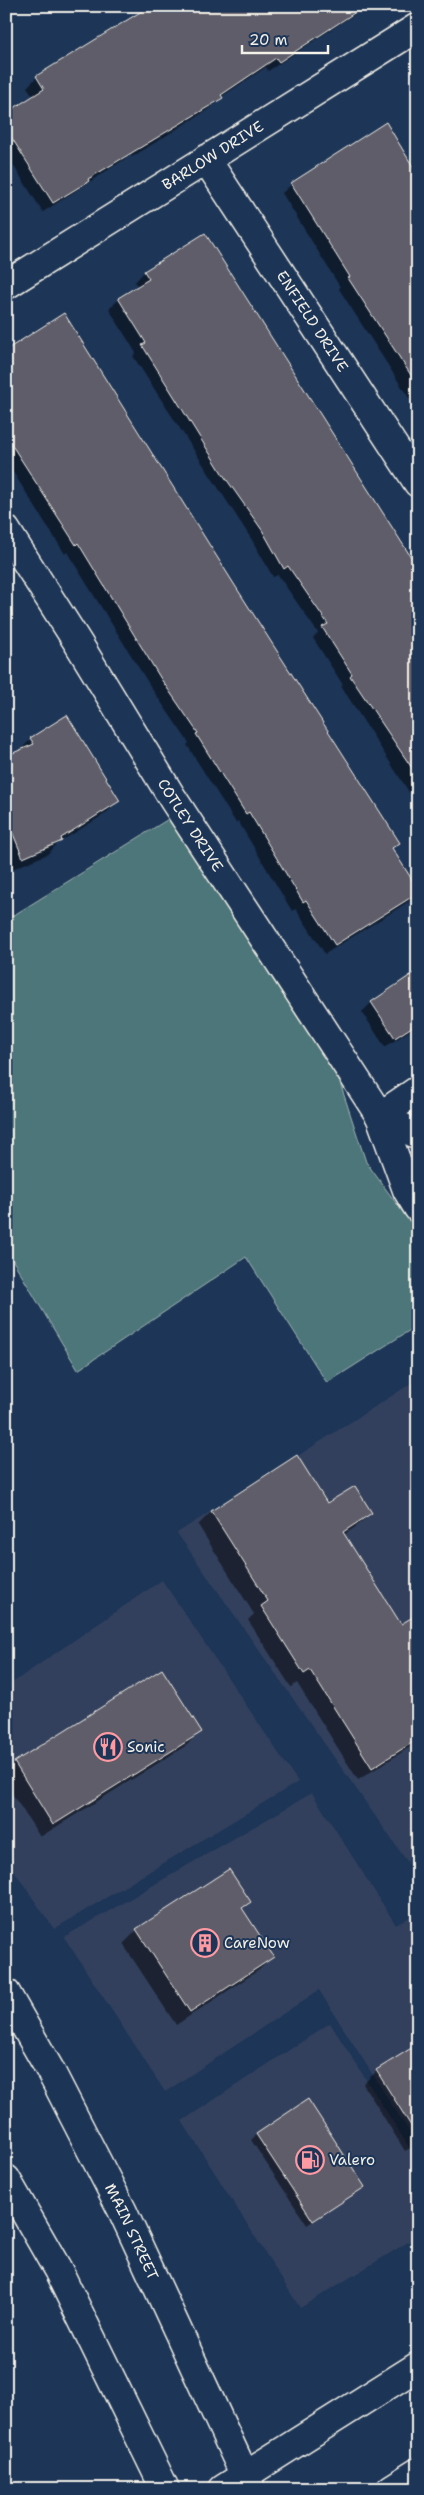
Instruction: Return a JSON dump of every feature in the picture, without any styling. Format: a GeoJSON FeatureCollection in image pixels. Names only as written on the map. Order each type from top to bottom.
{"type":"FeatureCollection","features":[{"type":"Feature","properties":{"kind":"street","name":"BARLOW DRIVE"},"geometry":{"type":"LineString","coordinates":[[6,284],[418,27]]}},
{"type":"Feature","properties":{"kind":"street","name":"ENFIELD DRIVE"},"geometry":{"type":"LineString","coordinates":[[206,159],[418,483]]}},
{"type":"Feature","properties":{"kind":"street","name":"COTLEY DRIVE"},"geometry":{"type":"LineString","coordinates":[[6,530],[78,643],[173,799],[380,1116],[407,1190],[418,1208]]}},
{"type":"Feature","properties":{"kind":"street"},"geometry":{"type":"LineString","coordinates":[[418,1090],[380,1116],[418,1135]]}},
{"type":"Feature","properties":{"kind":"street","name":"MAIN STREET"},"geometry":{"type":"LineString","coordinates":[[6,1992],[50,2070],[122,2210],[240,2484]]}},
{"type":"Feature","properties":{"kind":"street"},"geometry":{"type":"LineString","coordinates":[[6,2179],[58,2270],[164,2489]]}},
{"type":"Feature","properties":{"kind":"street"},"geometry":{"type":"LineString","coordinates":[[240,2484],[418,2366]]}},
{"type":"Feature","properties":{"kind":"street"},"geometry":{"type":"LineString","coordinates":[[392,2489],[418,2472]]}},
{"type":"Feature","properties":{"kind":"shaded area"},"geometry":{"type":"Polygon","coordinates":[[[418,1379],[418,1867],[413,1870],[177,1533],[418,1379]]]}},
{"type":"Feature","properties":{"kind":"shaded area"},"geometry":{"type":"Polygon","coordinates":[[[162,1580],[298,1782],[54,1929],[6,1859],[6,1687],[162,1580]]]}},
{"type":"Feature","properties":{"kind":"shaded area"},"geometry":{"type":"Polygon","coordinates":[[[312,1793],[396,1925],[418,1912],[418,2146],[319,1990],[165,2092],[64,1937],[312,1793]]]}},
{"type":"Feature","properties":{"kind":"shaded area"},"geometry":{"type":"Polygon","coordinates":[[[330,2023],[418,2161],[418,2236],[300,2308],[182,2121],[330,2023]]]}},
{"type":"Feature","properties":{"kind":"green space"},"geometry":{"type":"Polygon","coordinates":[[[170,818],[339,1080],[366,1162],[418,1233],[418,1325],[327,1383],[246,1257],[78,1370],[6,1249],[6,920],[170,818]]]}},
{"type":"Feature","properties":{"kind":"building"},"geometry":{"type":"Polygon","coordinates":[[[150,6],[365,6],[279,62],[276,58],[221,95],[223,98],[88,179],[89,181],[53,203],[6,129],[6,113],[44,89],[36,76],[150,6]]]}},
{"type":"Feature","properties":{"kind":"building"},"geometry":{"type":"Polygon","coordinates":[[[386,122],[418,175],[418,386],[348,278],[350,277],[291,183],[386,122]]]}},
{"type":"Feature","properties":{"kind":"building"},"geometry":{"type":"Polygon","coordinates":[[[205,233],[418,568],[418,777],[350,676],[352,674],[322,627],[328,624],[288,566],[284,569],[262,530],[222,473],[142,345],[146,343],[118,298],[149,279],[144,271],[205,233]]]}},
{"type":"Feature","properties":{"kind":"building"},"geometry":{"type":"Polygon","coordinates":[[[64,313],[234,584],[400,843],[392,848],[418,889],[418,893],[335,945],[306,900],[303,902],[249,812],[246,814],[196,734],[198,733],[161,679],[78,543],[76,545],[6,436],[6,350],[64,313]]]}},
{"type":"Feature","properties":{"kind":"building"},"geometry":{"type":"Polygon","coordinates":[[[67,715],[120,801],[61,838],[62,841],[23,858],[6,817],[6,756],[34,744],[30,738],[67,715]]]}},
{"type":"Feature","properties":{"kind":"building"},"geometry":{"type":"Polygon","coordinates":[[[418,970],[418,1023],[395,1038],[371,1002],[418,970]]]}},
{"type":"Feature","properties":{"kind":"building"},"geometry":{"type":"Polygon","coordinates":[[[297,1455],[327,1503],[355,1486],[372,1513],[343,1532],[401,1624],[418,1614],[418,1739],[372,1768],[310,1670],[304,1674],[261,1606],[268,1601],[211,1511],[297,1455]]]}},
{"type":"Feature","properties":{"kind":"building","name":"Sonic"},"geometry":{"type":"Polygon","coordinates":[[[162,1669],[202,1732],[53,1825],[14,1762],[162,1669]]]}},
{"type":"Feature","properties":{"kind":"building","name":"CareNow"},"geometry":{"type":"Polygon","coordinates":[[[229,1869],[251,1902],[242,1908],[274,1957],[190,2012],[136,1929],[229,1869]]]}},
{"type":"Feature","properties":{"kind":"building"},"geometry":{"type":"Polygon","coordinates":[[[418,2044],[418,2137],[376,2070],[418,2044]]]}},
{"type":"Feature","properties":{"kind":"building","name":"Valero"},"geometry":{"type":"Polygon","coordinates":[[[308,2099],[365,2187],[313,2221],[256,2134],[308,2099]]]}},
{"type":"Feature","properties":{"kind":"place","name":"Sonic"},"geometry":{"type":"Point","coordinates":[108,1747]}},
{"type":"Feature","properties":{"kind":"place","name":"CareNow"},"geometry":{"type":"Point","coordinates":[205,1943]}},
{"type":"Feature","properties":{"kind":"place","name":"Valero"},"geometry":{"type":"Point","coordinates":[310,2160]}}]}
